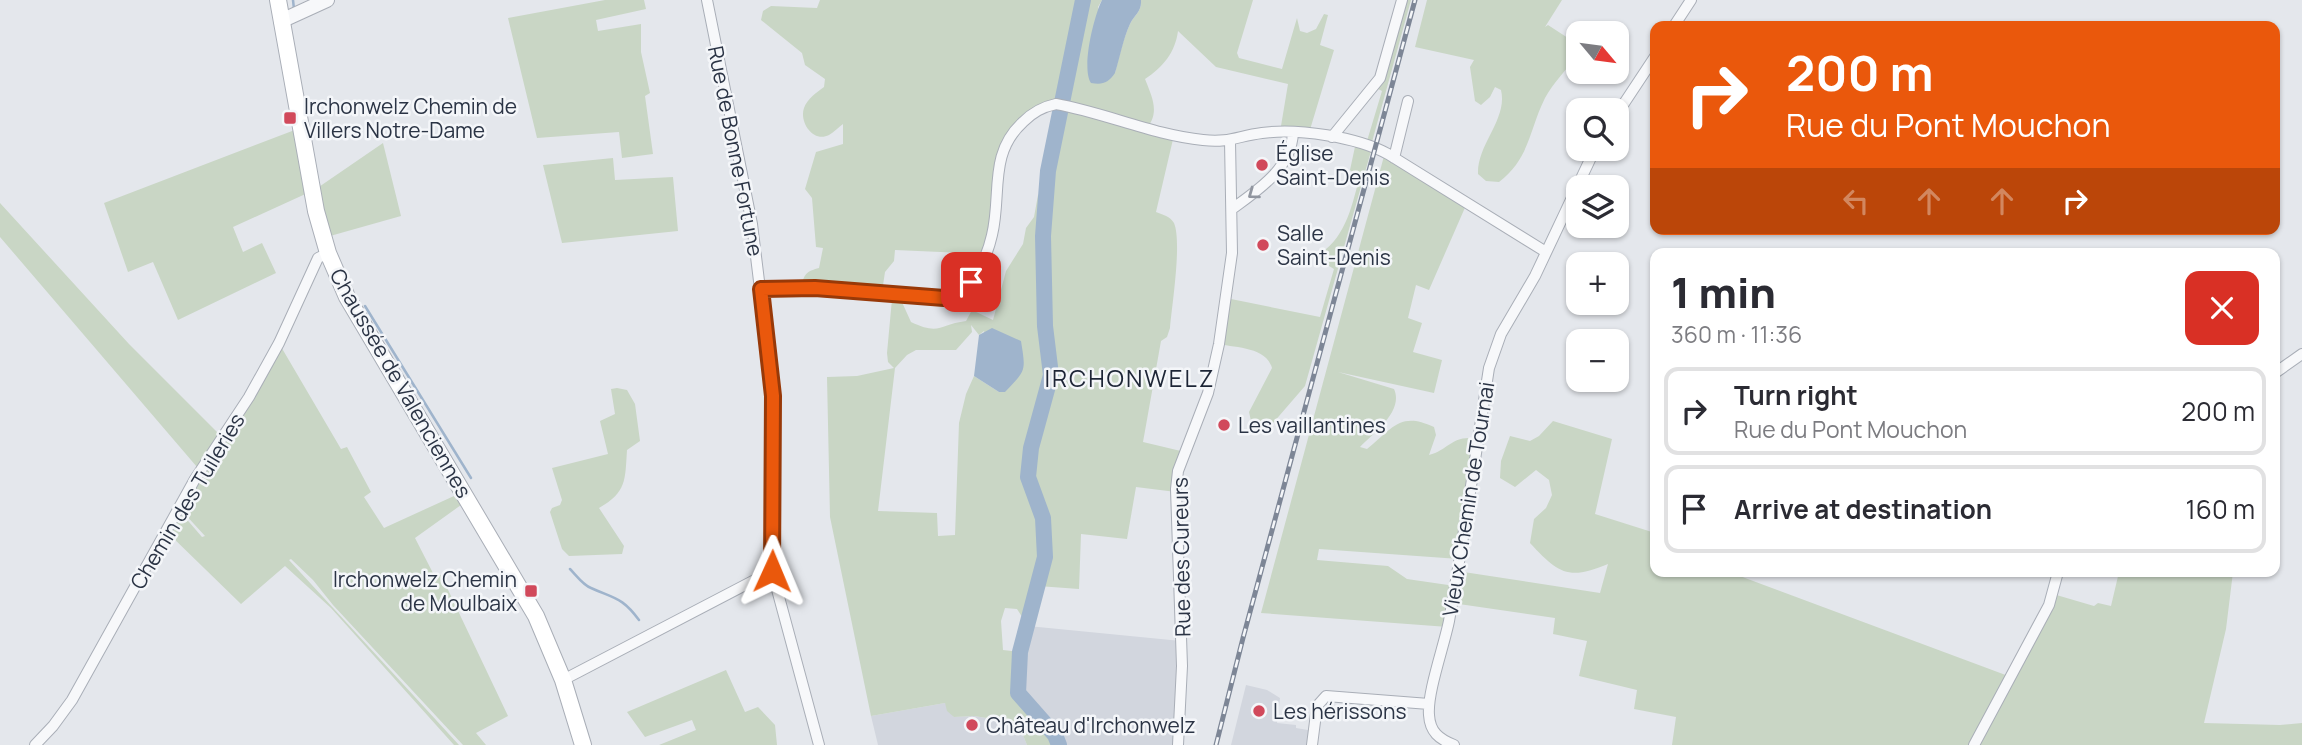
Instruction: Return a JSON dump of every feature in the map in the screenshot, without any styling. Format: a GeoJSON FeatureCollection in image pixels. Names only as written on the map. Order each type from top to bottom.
{"type":"FeatureCollection","features":[{"type":"Feature","properties":{"kind":"main road","name":"Chaussée de Valenciennes"},"geometry":{"type":"LineString","coordinates":[[278,0],[316,211],[328,253],[351,303],[527,598],[550,645],[583,745]]}},
{"type":"Feature","properties":{"kind":"street"},"geometry":{"type":"LineString","coordinates":[[281,21],[327,0]]}},
{"type":"Feature","properties":{"kind":"street","name":"Rue de Bonne Fortune"},"geometry":{"type":"LineString","coordinates":[[707,0],[752,224],[761,289],[773,396],[772,571],[819,745]]}},
{"type":"Feature","properties":{"kind":"street"},"geometry":{"type":"LineString","coordinates":[[1332,138],[1380,78],[1402,0]]}},
{"type":"Feature","properties":{"kind":"street"},"geometry":{"type":"LineString","coordinates":[[1677,21],[1691,0]]}},
{"type":"Feature","properties":{"kind":"street"},"geometry":{"type":"LineString","coordinates":[[1628,98],[1650,64]]}},
{"type":"Feature","properties":{"kind":"street"},"geometry":{"type":"LineString","coordinates":[[1394,158],[1408,101]]}},
{"type":"Feature","properties":{"kind":"street"},"geometry":{"type":"LineString","coordinates":[[761,289],[826,289],[930,298],[958,296],[976,276],[988,248],[995,217],[997,176],[1004,146],[1014,130],[1028,117],[1038,109],[1056,104],[1202,140],[1230,141],[1261,133],[1293,133],[1375,148],[1546,253]]}},
{"type":"Feature","properties":{"kind":"street"},"geometry":{"type":"LineString","coordinates":[[1232,209],[1263,187],[1276,173],[1289,153],[1293,133]]}},
{"type":"Feature","properties":{"kind":"street","name":"Rue des Cureurs"},"geometry":{"type":"LineString","coordinates":[[1178,745],[1182,666],[1175,489],[1178,471],[1208,393],[1215,363],[1232,253],[1230,141]]}},
{"type":"Feature","properties":{"kind":"street","name":"Vieux Chemin de Tournai"},"geometry":{"type":"LineString","coordinates":[[1454,745],[1434,732],[1429,718],[1429,704],[1450,615],[1493,353],[1546,253],[1589,161]]}},
{"type":"Feature","properties":{"kind":"street","name":"Chemin des Tuileries"},"geometry":{"type":"LineString","coordinates":[[35,745],[72,700],[202,467],[249,397],[279,342],[318,258],[328,253]]}},
{"type":"Feature","properties":{"kind":"street"},"geometry":{"type":"LineString","coordinates":[[2280,369],[2302,354]]}},
{"type":"Feature","properties":{"kind":"street"},"geometry":{"type":"LineString","coordinates":[[563,680],[772,571]]}},
{"type":"Feature","properties":{"kind":"street"},"geometry":{"type":"LineString","coordinates":[[1974,745],[2049,605],[2057,577]]}},
{"type":"Feature","properties":{"kind":"street"},"geometry":{"type":"LineString","coordinates":[[1312,745],[1317,706],[1326,696],[1429,704]]}},
{"type":"Feature","properties":{"kind":"shaded area"},"geometry":{"type":"Polygon","coordinates":[[[1028,626],[1181,641],[1178,745],[1059,745],[1055,735],[1018,693],[1020,652],[1028,626]]]}},
{"type":"Feature","properties":{"kind":"shaded area","name":"Les hérissons"},"geometry":{"type":"Polygon","coordinates":[[[1246,685],[1267,690],[1280,698],[1277,723],[1314,731],[1312,745],[1231,745],[1246,685]]]}},
{"type":"Feature","properties":{"kind":"shaded area"},"geometry":{"type":"Polygon","coordinates":[[[945,703],[954,717],[974,716],[1018,723],[1027,745],[878,745],[871,716],[945,703]]]}},
{"type":"Feature","properties":{"kind":"green space"},"geometry":{"type":"Polygon","coordinates":[[[605,0],[644,0],[646,9],[596,20],[598,31],[641,24],[641,52],[650,93],[645,96],[653,154],[622,158],[619,132],[537,138],[508,18],[605,0]]]}},
{"type":"Feature","properties":{"kind":"green space"},"geometry":{"type":"Polygon","coordinates":[[[820,0],[1102,0],[1098,7],[1115,73],[1125,36],[1139,10],[1141,0],[1253,0],[1237,53],[1239,58],[1282,69],[1297,18],[1300,31],[1307,33],[1316,29],[1324,14],[1328,15],[1320,45],[1334,50],[1309,133],[1280,132],[1288,84],[1216,67],[1178,31],[1167,59],[1145,79],[1154,110],[1147,128],[1174,135],[1156,212],[1174,223],[1177,244],[1170,328],[1167,337],[1161,341],[1143,442],[1185,452],[1176,492],[1136,487],[1127,539],[1081,534],[1079,589],[1038,586],[1028,626],[1017,609],[1005,608],[1001,621],[1003,650],[1020,652],[1018,693],[1055,735],[1059,745],[1027,745],[1018,723],[974,716],[954,717],[947,711],[945,703],[871,716],[830,517],[827,377],[857,376],[894,368],[888,362],[887,353],[892,299],[901,300],[911,322],[928,328],[940,328],[966,321],[972,310],[993,320],[1006,271],[1023,244],[1026,228],[1034,217],[1038,195],[1047,187],[1062,105],[1045,103],[1009,138],[986,254],[895,250],[894,261],[885,272],[882,292],[802,285],[807,273],[819,268],[823,248],[816,247],[812,198],[805,189],[816,152],[843,144],[843,124],[823,137],[813,134],[805,125],[804,108],[824,87],[825,79],[805,65],[802,53],[761,20],[763,11],[771,6],[817,8],[820,0]],[[971,325],[972,332],[956,350],[916,350],[895,368],[878,511],[937,513],[938,536],[955,535],[959,423],[966,394],[974,376],[999,392],[984,331],[979,335],[971,325]]]}},
{"type":"Feature","properties":{"kind":"green space"},"geometry":{"type":"Polygon","coordinates":[[[1402,0],[1411,0],[1372,142],[1367,141],[1382,91],[1376,88],[1402,0]]]}},
{"type":"Feature","properties":{"kind":"green space"},"geometry":{"type":"Polygon","coordinates":[[[1427,0],[1562,0],[1545,27],[1548,25],[1566,37],[1566,69],[1548,92],[1523,153],[1499,182],[1486,181],[1478,174],[1482,152],[1500,111],[1501,90],[1495,87],[1490,97],[1481,105],[1475,101],[1470,67],[1474,60],[1415,47],[1427,0]]]}},
{"type":"Feature","properties":{"kind":"green space"},"geometry":{"type":"Polygon","coordinates":[[[300,128],[313,191],[383,143],[401,216],[323,238],[312,191],[233,227],[243,252],[262,243],[276,273],[178,320],[153,262],[128,272],[104,203],[300,128]]]}},
{"type":"Feature","properties":{"kind":"green space"},"geometry":{"type":"Polygon","coordinates":[[[1356,142],[1371,151],[1305,386],[1273,423],[1262,426],[1251,421],[1249,412],[1272,368],[1269,361],[1257,352],[1219,344],[1226,298],[1320,317],[1334,269],[1314,257],[1333,243],[1345,224],[1359,179],[1350,170],[1356,142]]]}},
{"type":"Feature","properties":{"kind":"green space"},"geometry":{"type":"Polygon","coordinates":[[[1384,156],[1467,203],[1429,290],[1416,285],[1408,318],[1422,323],[1413,352],[1442,360],[1434,393],[1338,372],[1394,389],[1395,405],[1391,413],[1360,447],[1367,449],[1405,421],[1422,422],[1434,427],[1436,435],[1429,455],[1464,438],[1471,438],[1477,445],[1459,559],[1319,549],[1317,560],[1388,566],[1407,579],[1455,586],[1457,571],[1600,593],[1608,564],[1583,572],[1565,571],[1548,561],[1530,543],[1534,519],[1546,508],[1552,495],[1549,480],[1536,470],[1515,487],[1500,478],[1501,461],[1510,436],[1530,441],[1539,436],[1553,421],[1612,439],[1595,514],[1650,531],[1650,577],[1742,577],[2011,677],[2053,594],[2094,606],[2098,603],[2111,606],[2118,577],[2232,577],[2226,629],[2204,723],[2302,723],[2302,745],[1672,745],[1676,717],[1634,709],[1637,690],[1579,676],[1587,641],[1553,634],[1555,618],[1452,603],[1448,627],[1261,613],[1384,156]]]}},
{"type":"Feature","properties":{"kind":"green space"},"geometry":{"type":"Polygon","coordinates":[[[613,158],[615,180],[673,177],[678,231],[562,243],[543,165],[613,158]]]}},
{"type":"Feature","properties":{"kind":"green space"},"geometry":{"type":"Polygon","coordinates":[[[0,203],[129,344],[221,436],[197,467],[0,237],[0,203]]]}},
{"type":"Feature","properties":{"kind":"green space"},"geometry":{"type":"Polygon","coordinates":[[[280,345],[341,449],[347,447],[371,492],[364,497],[384,528],[454,496],[461,505],[415,538],[435,577],[441,575],[508,716],[476,733],[486,745],[463,745],[291,559],[289,560],[459,745],[454,745],[331,608],[285,566],[241,604],[168,533],[174,522],[183,515],[202,537],[205,536],[183,512],[184,506],[280,345]]]}},
{"type":"Feature","properties":{"kind":"green space"},"geometry":{"type":"Polygon","coordinates":[[[611,389],[627,390],[635,404],[640,441],[627,450],[625,477],[620,491],[599,508],[624,546],[622,554],[569,556],[562,549],[550,512],[552,508],[560,505],[562,500],[552,468],[608,454],[600,421],[615,414],[611,389]]]}},
{"type":"Feature","properties":{"kind":"green space"},"geometry":{"type":"Polygon","coordinates":[[[726,670],[745,712],[758,707],[775,725],[777,745],[659,745],[696,730],[692,720],[645,737],[627,712],[726,670]]]}},
{"type":"Feature","properties":{"kind":"water"},"geometry":{"type":"Polygon","coordinates":[[[1102,0],[1141,0],[1141,4],[1128,30],[1115,73],[1105,82],[1095,84],[1091,83],[1088,76],[1088,54],[1092,29],[1102,0]]]}},
{"type":"Feature","properties":{"kind":"water"},"geometry":{"type":"Polygon","coordinates":[[[992,328],[1021,341],[1023,370],[1005,392],[999,392],[974,376],[979,335],[992,328]]]}},
{"type":"Feature","properties":{"kind":"waterway"},"geometry":{"type":"LineString","coordinates":[[293,0],[294,9]]}},
{"type":"Feature","properties":{"kind":"waterway"},"geometry":{"type":"LineString","coordinates":[[1059,745],[1055,735],[1018,693],[1020,652],[1045,557],[1043,518],[1028,477],[1031,448],[1051,375],[1045,326],[1043,236],[1048,171],[1083,0]]}},
{"type":"Feature","properties":{"kind":"waterway"},"geometry":{"type":"LineString","coordinates":[[365,306],[471,478]]}},
{"type":"Feature","properties":{"kind":"waterway"},"geometry":{"type":"LineString","coordinates":[[570,569],[588,587],[623,603],[639,620]]}},
{"type":"Feature","properties":{"kind":"railway"},"geometry":{"type":"LineString","coordinates":[[1216,745],[1415,0]]}},
{"type":"Feature","properties":{"kind":"place","name":"Irchonwelz Chemin de Villers Notre-Dame"},"geometry":{"type":"Point","coordinates":[290,118]}},
{"type":"Feature","properties":{"kind":"place","name":"Église Saint-Denis"},"geometry":{"type":"Point","coordinates":[1262,165]}},
{"type":"Feature","properties":{"kind":"place","name":"Salle Saint-Denis"},"geometry":{"type":"Point","coordinates":[1263,245]}},
{"type":"Feature","properties":{"kind":"place","name":"Les vaillantines"},"geometry":{"type":"Point","coordinates":[1224,425]}},
{"type":"Feature","properties":{"kind":"place","name":"Irchonwelz Chemin de Moulbaix"},"geometry":{"type":"Point","coordinates":[531,591]}},
{"type":"Feature","properties":{"kind":"place","name":"Les hérissons"},"geometry":{"type":"Point","coordinates":[1259,711]}},
{"type":"Feature","properties":{"kind":"place","name":"Château d'Irchonwelz"},"geometry":{"type":"Point","coordinates":[972,725]}},
{"type":"Feature","properties":{"kind":"district","name":"IRCHONWELZ"},"geometry":{"type":"Point","coordinates":[1130,377]}},
{"type":"Feature","properties":{"kind":"route"},"geometry":{"type":"LineString","coordinates":[[772,571],[773,396],[761,289],[815,288],[952,298],[958,296],[971,282]]}}]}
